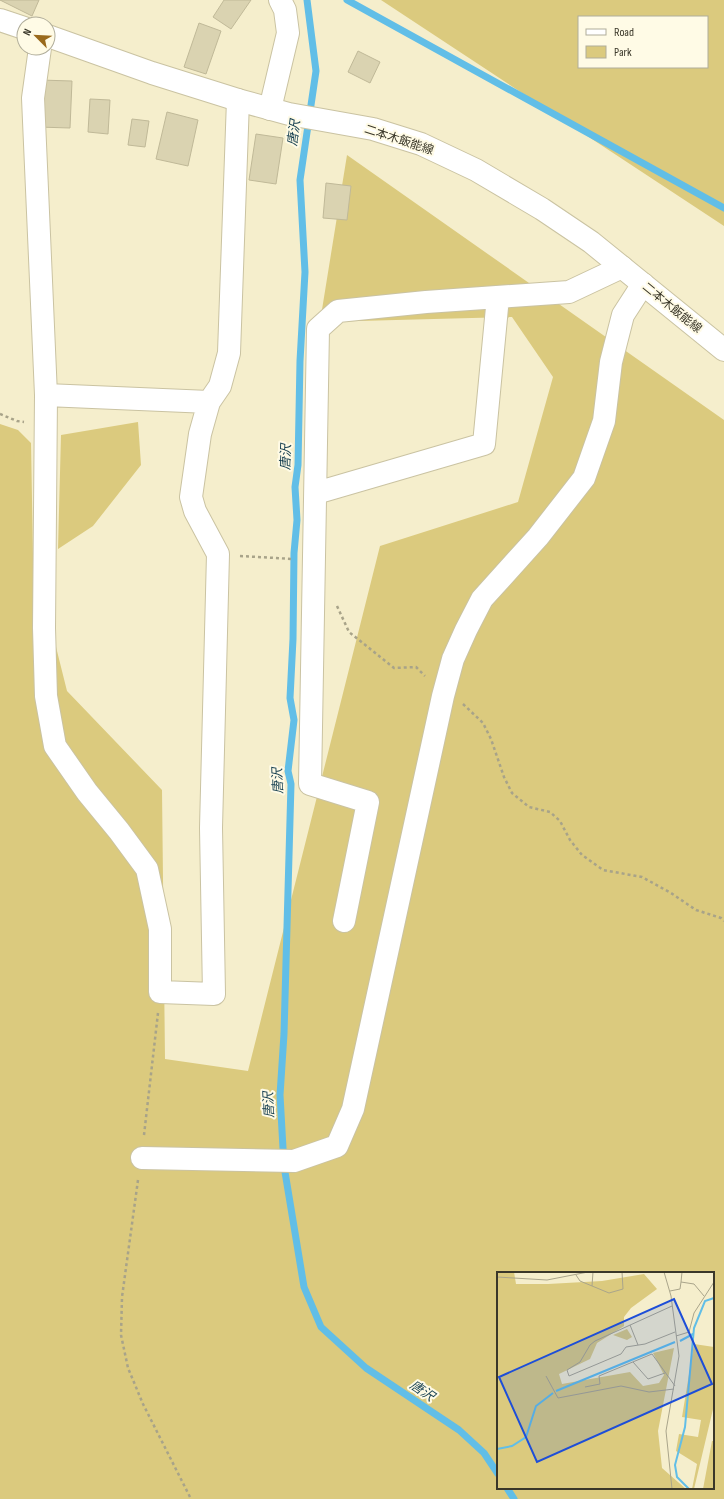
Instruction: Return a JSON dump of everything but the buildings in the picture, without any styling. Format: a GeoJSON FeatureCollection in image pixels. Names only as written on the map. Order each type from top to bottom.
{"type":"FeatureCollection","features":[{"type":"Feature","properties":{"kind":"street"},"geometry":{"type":"LineString","coordinates":[[279,111],[288,33],[285,10],[280,0]]}},
{"type":"Feature","properties":{"kind":"street"},"geometry":{"type":"LineString","coordinates":[[0,20],[16,25]]}},
{"type":"Feature","properties":{"kind":"street","name":"二本木飯能線"},"geometry":{"type":"LineString","coordinates":[[56,39],[152,73],[238,100],[279,111],[373,129],[422,144],[476,170],[542,209],[591,242],[724,350]]}},
{"type":"Feature","properties":{"kind":"street"},"geometry":{"type":"LineString","coordinates":[[39,56],[33,98],[46,395],[44,636],[46,696],[55,746],[87,792],[119,831],[146,869],[160,929],[160,992],[214,994],[211,828],[218,554],[195,511],[191,497],[200,434],[209,402],[220,386],[228,353],[238,100]]}},
{"type":"Feature","properties":{"kind":"street"},"geometry":{"type":"LineString","coordinates":[[344,921],[368,802],[310,784],[310,561],[316,493],[318,329],[338,311],[426,302],[569,292],[622,267]]}},
{"type":"Feature","properties":{"kind":"street"},"geometry":{"type":"LineString","coordinates":[[142,1158],[294,1161],[337,1146],[352,1109],[443,696],[453,659],[482,599],[538,536],[584,478],[604,421],[611,362],[623,315],[643,284]]}},
{"type":"Feature","properties":{"kind":"street"},"geometry":{"type":"LineString","coordinates":[[316,493],[484,444],[498,297]]}},
{"type":"Feature","properties":{"kind":"street"},"geometry":{"type":"LineString","coordinates":[[46,395],[209,402]]}},
{"type":"Feature","properties":{"kind":"path"},"geometry":{"type":"LineString","coordinates":[[265,557],[310,561]]}},
{"type":"Feature","properties":{"kind":"path"},"geometry":{"type":"LineString","coordinates":[[337,606],[349,632],[394,668],[416,667]]}},
{"type":"Feature","properties":{"kind":"path"},"geometry":{"type":"LineString","coordinates":[[482,724],[491,740],[504,777],[512,792],[529,807],[550,812],[560,821],[570,840],[582,854],[603,870],[642,877],[671,893],[696,910],[721,918],[724,921]]}},
{"type":"Feature","properties":{"kind":"path"},"geometry":{"type":"LineString","coordinates":[[160,992],[142,1158],[122,1297],[121,1335],[128,1368],[140,1397],[191,1499]]}},
{"type":"Feature","properties":{"kind":"green space"},"geometry":{"type":"Polygon","coordinates":[[[381,0],[724,0],[724,226],[381,0]]]}},
{"type":"Feature","properties":{"kind":"green space"},"geometry":{"type":"Polygon","coordinates":[[[347,155],[724,420],[724,1499],[0,1499],[0,424],[18,430],[31,443],[33,555],[67,691],[162,790],[165,1059],[248,1071],[380,546],[518,502],[553,377],[512,317],[320,322],[347,155]]]}},
{"type":"Feature","properties":{"kind":"green space"},"geometry":{"type":"Polygon","coordinates":[[[138,422],[141,465],[93,526],[58,549],[61,435],[138,422]]]}},
{"type":"Feature","properties":{"kind":"waterway","name":"唐沢"},"geometry":{"type":"LineString","coordinates":[[307,0],[316,71],[300,180],[305,272],[300,361],[298,465],[295,487],[297,520],[294,553],[293,639],[290,698],[294,720],[288,771],[291,784],[284,1034],[280,1095],[284,1166],[304,1287],[321,1327],[366,1368],[459,1430],[484,1453],[497,1472]]}},
{"type":"Feature","properties":{"kind":"waterway"},"geometry":{"type":"LineString","coordinates":[[347,0],[724,208]]}},
{"type":"Feature","properties":{"kind":"waterway","name":"唐沢"},"geometry":{"type":"LineString","coordinates":[[508,1489],[514,1499]]}}]}
